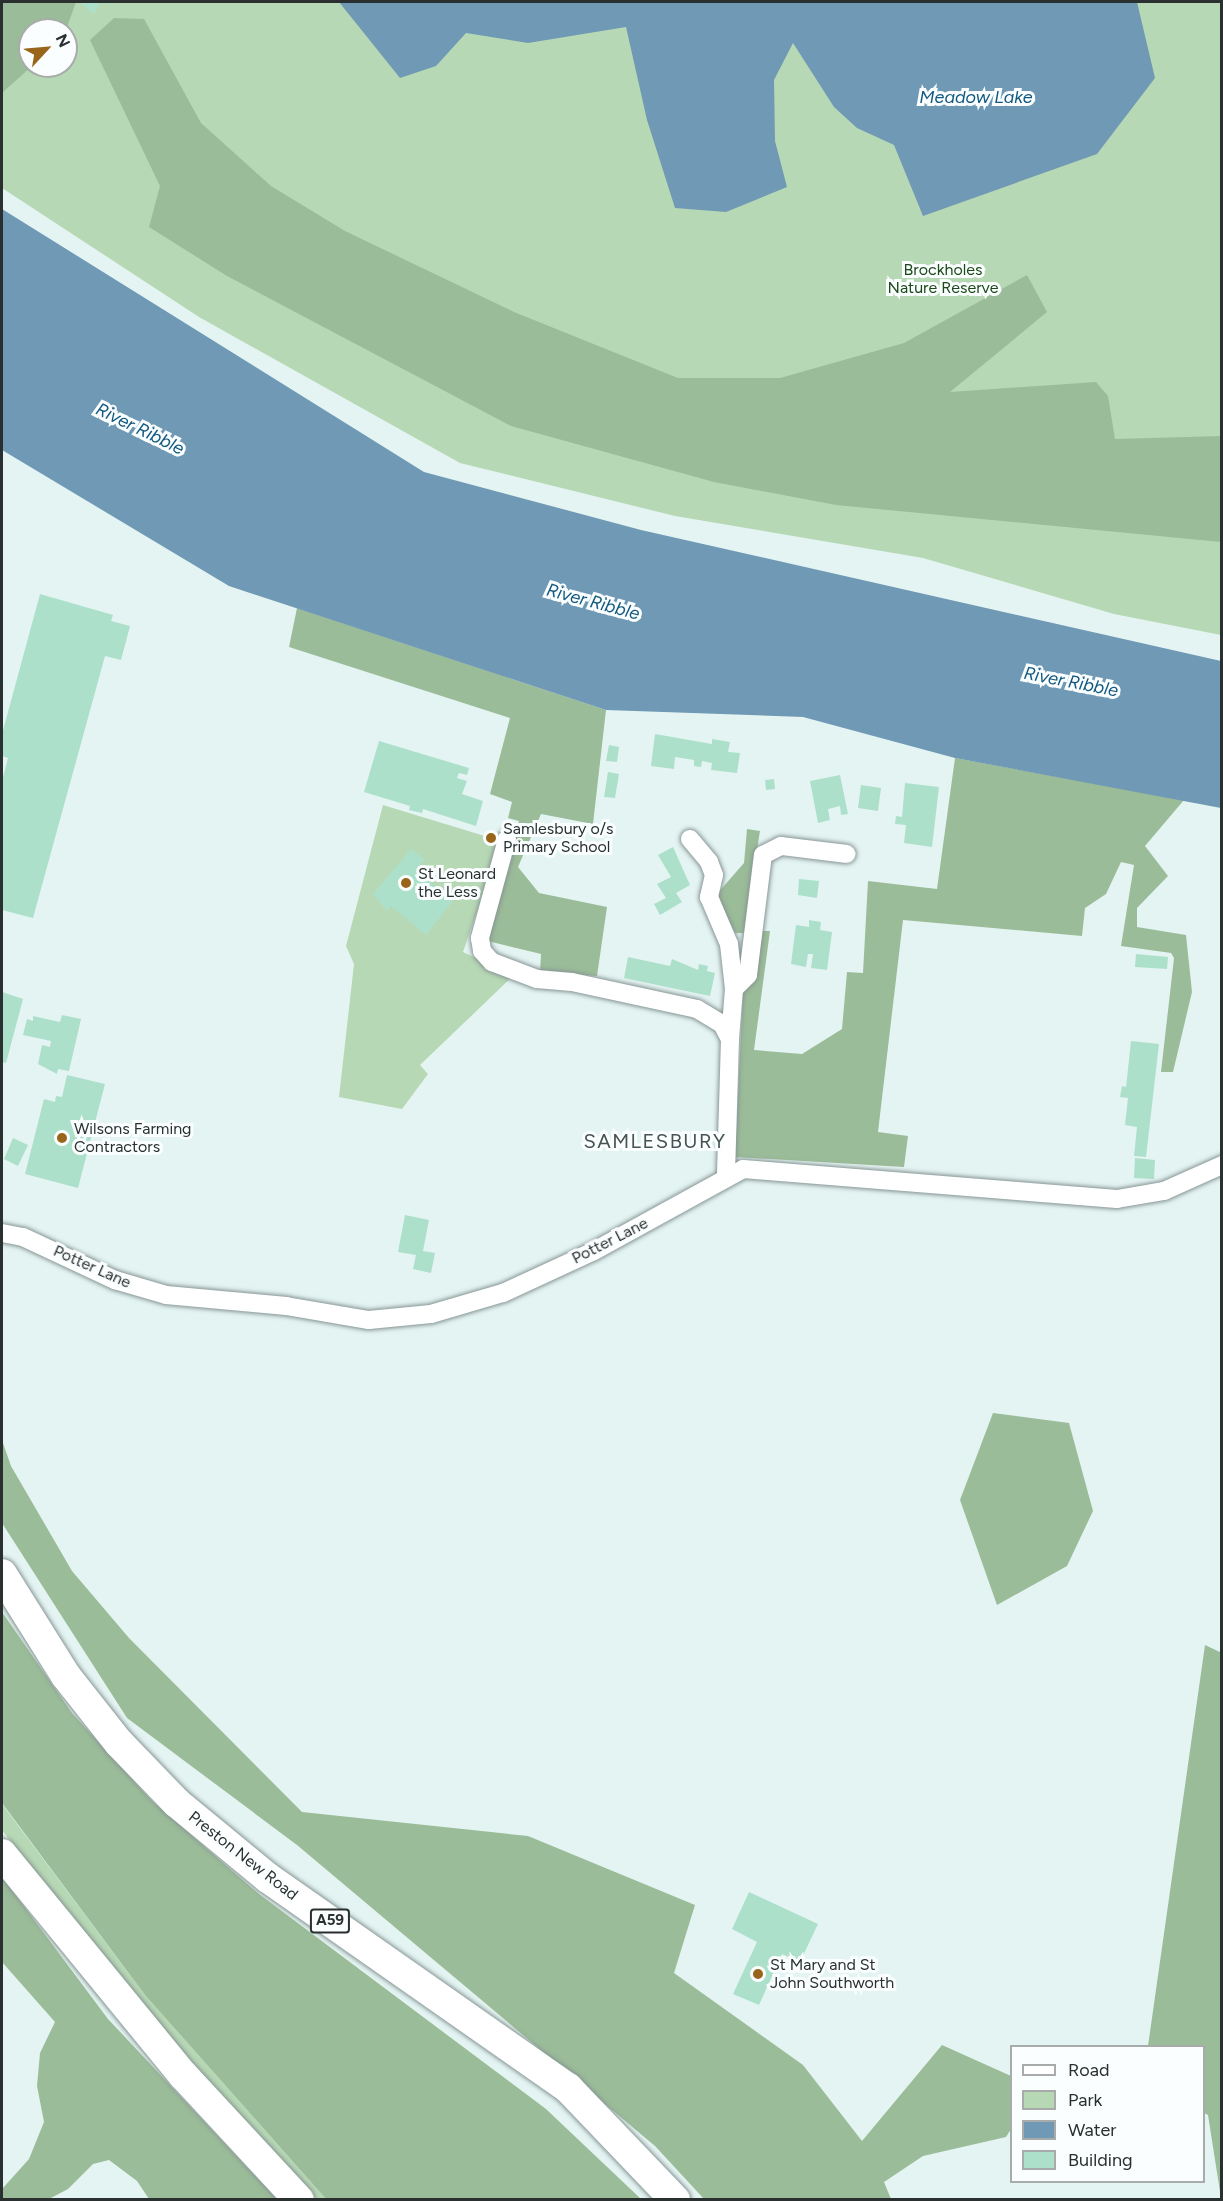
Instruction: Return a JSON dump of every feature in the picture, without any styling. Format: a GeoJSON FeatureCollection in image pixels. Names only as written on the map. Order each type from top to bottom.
{"type":"FeatureCollection","features":[{"type":"Feature","properties":{"kind":"highway","name":"Preston New Road"},"geometry":{"type":"LineString","coordinates":[[2,1574],[11,1598],[92,1710],[177,1803],[268,1878],[568,2088],[675,2199]]}},
{"type":"Feature","properties":{"kind":"highway"},"geometry":{"type":"LineString","coordinates":[[2,1854],[184,2076],[299,2199]]}},
{"type":"Feature","properties":{"kind":"street"},"geometry":{"type":"LineString","coordinates":[[507,839],[480,938],[482,951],[492,962],[537,979],[572,982],[697,1009],[722,1024],[730,1039]]}},
{"type":"Feature","properties":{"kind":"street"},"geometry":{"type":"LineString","coordinates":[[690,839],[714,875],[709,897],[726,930],[734,989],[730,1039],[726,1175]]}},
{"type":"Feature","properties":{"kind":"street"},"geometry":{"type":"LineString","coordinates":[[734,989],[748,975],[763,855],[781,846],[847,854]]}},
{"type":"Feature","properties":{"kind":"street","name":"Potter Lane"},"geometry":{"type":"LineString","coordinates":[[2,1233],[23,1237],[114,1280],[166,1295],[286,1306],[369,1320],[430,1314],[503,1293],[594,1251],[726,1175],[742,1169],[1117,1199],[1164,1191],[1221,1165]]}},
{"type":"Feature","properties":{"kind":"green space","name":"Brockholes Nature Reserve"},"geometry":{"type":"Polygon","coordinates":[[[2,2],[1221,2],[1221,635],[1114,614],[923,558],[675,516],[460,463],[199,317],[2,188],[2,2]]]}},
{"type":"Feature","properties":{"kind":"green space"},"geometry":{"type":"Polygon","coordinates":[[[2,2],[76,2],[70,18],[18,18],[19,78],[2,93],[2,2]]]}},
{"type":"Feature","properties":{"kind":"green space"},"geometry":{"type":"Polygon","coordinates":[[[114,18],[144,19],[201,123],[271,186],[345,231],[514,312],[678,378],[780,378],[904,343],[1027,275],[1047,312],[950,392],[1096,382],[1108,396],[1115,439],[1221,436],[1221,542],[836,505],[714,482],[511,426],[227,276],[149,227],[160,186],[90,40],[114,18]]]}},
{"type":"Feature","properties":{"kind":"green space"},"geometry":{"type":"Polygon","coordinates":[[[297,608],[606,710],[593,824],[541,814],[518,867],[539,893],[607,907],[597,976],[540,972],[541,954],[488,941],[519,821],[508,818],[512,802],[490,794],[510,718],[289,647],[297,608]]]}},
{"type":"Feature","properties":{"kind":"green space"},"geometry":{"type":"Polygon","coordinates":[[[955,758],[1184,800],[1145,846],[1168,876],[1137,908],[1137,927],[1186,935],[1192,992],[1173,1072],[1161,1072],[1174,958],[1171,953],[1121,946],[1134,865],[1121,862],[1106,894],[1085,908],[1082,936],[903,920],[878,1132],[908,1136],[904,1167],[735,1157],[743,993],[756,980],[762,931],[770,931],[754,1050],[802,1054],[842,1029],[847,972],[863,973],[868,881],[937,889],[955,758]]]}},
{"type":"Feature","properties":{"kind":"green space"},"geometry":{"type":"Polygon","coordinates":[[[383,805],[501,841],[463,952],[513,976],[420,1065],[428,1074],[402,1109],[339,1097],[354,964],[346,946],[383,805]]]}},
{"type":"Feature","properties":{"kind":"green space"},"geometry":{"type":"Polygon","coordinates":[[[747,829],[760,831],[744,933],[735,933],[716,895],[744,863],[747,829]]]}},
{"type":"Feature","properties":{"kind":"green space"},"geometry":{"type":"Polygon","coordinates":[[[993,1413],[1069,1423],[1093,1511],[1067,1566],[997,1605],[960,1500],[993,1413]]]}},
{"type":"Feature","properties":{"kind":"green space"},"geometry":{"type":"Polygon","coordinates":[[[2,1440],[11,1466],[72,1571],[129,1638],[302,1812],[528,1836],[695,1905],[674,1973],[803,2065],[862,2141],[942,2045],[1010,2076],[1010,2131],[1006,2137],[923,2156],[884,2182],[891,2199],[704,2199],[655,2146],[297,1845],[127,1718],[2,1523],[2,1440]]]}},
{"type":"Feature","properties":{"kind":"green space"},"geometry":{"type":"Polygon","coordinates":[[[2,1612],[72,1713],[151,1800],[259,1894],[546,2109],[641,2199],[326,2199],[145,1995],[2,1803],[2,1612]]]}},
{"type":"Feature","properties":{"kind":"green space"},"geometry":{"type":"Polygon","coordinates":[[[1205,1645],[1222,1653],[1221,2198],[1208,2115],[1205,2114],[1205,2045],[1148,2045],[1205,1645]]]}},
{"type":"Feature","properties":{"kind":"green space"},"geometry":{"type":"Polygon","coordinates":[[[2,1804],[145,1995],[326,2199],[316,2199],[274,2156],[106,1966],[2,1830],[2,1804]]]}},
{"type":"Feature","properties":{"kind":"green space"},"geometry":{"type":"Polygon","coordinates":[[[2,1877],[108,2019],[277,2199],[149,2199],[137,2181],[109,2160],[93,2164],[68,2189],[49,2199],[2,2199],[2,2189],[29,2159],[44,2122],[37,2086],[40,2053],[55,2022],[2,1962],[2,1877]]]}},
{"type":"Feature","properties":{"kind":"water","name":"Meadow Lake"},"geometry":{"type":"Polygon","coordinates":[[[339,2],[1137,2],[1155,78],[1097,154],[923,216],[894,145],[857,128],[834,107],[793,43],[774,80],[775,141],[787,187],[726,212],[675,208],[647,120],[626,27],[528,43],[466,33],[436,66],[400,78],[339,2]]]}},
{"type":"Feature","properties":{"kind":"water","name":"River Ribble"},"geometry":{"type":"Polygon","coordinates":[[[2,209],[424,472],[641,530],[1221,661],[1221,808],[955,758],[803,717],[606,710],[229,586],[2,450],[2,209]]]}},
{"type":"Feature","properties":{"kind":"building"},"geometry":{"type":"Polygon","coordinates":[[[79,2],[95,2],[100,4],[94,14],[79,2]]]}},
{"type":"Feature","properties":{"kind":"building"},"geometry":{"type":"Polygon","coordinates":[[[40,594],[113,615],[111,621],[130,626],[121,660],[105,656],[33,918],[2,910],[2,781],[8,758],[2,756],[2,734],[40,594]]]}},
{"type":"Feature","properties":{"kind":"building"},"geometry":{"type":"Polygon","coordinates":[[[655,734],[712,744],[712,739],[730,742],[728,752],[740,753],[737,773],[711,770],[712,763],[702,761],[701,767],[694,766],[694,760],[675,757],[674,769],[651,766],[655,734]]]}},
{"type":"Feature","properties":{"kind":"building"},"geometry":{"type":"Polygon","coordinates":[[[379,741],[469,768],[467,775],[459,773],[457,778],[467,781],[462,794],[483,801],[476,826],[423,809],[422,813],[409,810],[410,806],[364,792],[379,741]]]}},
{"type":"Feature","properties":{"kind":"building"},"geometry":{"type":"Polygon","coordinates":[[[609,745],[619,747],[617,762],[606,761],[609,745]]]}},
{"type":"Feature","properties":{"kind":"building"},"geometry":{"type":"Polygon","coordinates":[[[608,772],[619,774],[615,798],[604,797],[608,772]]]}},
{"type":"Feature","properties":{"kind":"building"},"geometry":{"type":"Polygon","coordinates":[[[840,775],[848,814],[841,815],[840,806],[828,809],[830,820],[818,823],[810,781],[840,775]]]}},
{"type":"Feature","properties":{"kind":"building"},"geometry":{"type":"Polygon","coordinates":[[[774,779],[775,789],[766,790],[765,780],[774,779]]]}},
{"type":"Feature","properties":{"kind":"building"},"geometry":{"type":"Polygon","coordinates":[[[905,783],[939,787],[932,847],[904,843],[906,825],[895,824],[896,816],[902,817],[905,783]]]}},
{"type":"Feature","properties":{"kind":"building"},"geometry":{"type":"Polygon","coordinates":[[[861,785],[881,788],[878,811],[858,808],[861,785]]]}},
{"type":"Feature","properties":{"kind":"building"},"geometry":{"type":"Polygon","coordinates":[[[673,847],[690,885],[676,893],[682,902],[660,915],[654,904],[666,898],[657,884],[671,877],[658,855],[673,847]]]}},
{"type":"Feature","properties":{"kind":"building","name":"St Leonard the Less"},"geometry":{"type":"Polygon","coordinates":[[[411,849],[425,860],[416,871],[453,901],[426,935],[391,906],[387,911],[373,894],[411,849]]]}},
{"type":"Feature","properties":{"kind":"building"},"geometry":{"type":"Polygon","coordinates":[[[799,879],[819,881],[817,898],[798,895],[799,879]]]}},
{"type":"Feature","properties":{"kind":"building"},"geometry":{"type":"Polygon","coordinates":[[[809,920],[821,922],[820,930],[832,932],[827,970],[811,968],[813,954],[808,954],[806,967],[791,964],[796,925],[809,927],[809,920]]]}},
{"type":"Feature","properties":{"kind":"building"},"geometry":{"type":"Polygon","coordinates":[[[1136,954],[1168,957],[1167,969],[1135,967],[1136,954]]]}},
{"type":"Feature","properties":{"kind":"building"},"geometry":{"type":"Polygon","coordinates":[[[628,957],[670,966],[672,959],[698,970],[699,964],[708,966],[707,971],[715,973],[710,996],[624,978],[628,957]]]}},
{"type":"Feature","properties":{"kind":"building"},"geometry":{"type":"Polygon","coordinates":[[[2,992],[23,999],[6,1063],[2,1062],[2,992]]]}},
{"type":"Feature","properties":{"kind":"building"},"geometry":{"type":"Polygon","coordinates":[[[62,1015],[81,1019],[69,1071],[58,1069],[57,1074],[38,1064],[42,1045],[50,1047],[51,1041],[23,1035],[27,1019],[33,1021],[33,1016],[60,1022],[62,1015]]]}},
{"type":"Feature","properties":{"kind":"building"},"geometry":{"type":"Polygon","coordinates":[[[1131,1041],[1159,1044],[1146,1157],[1134,1156],[1137,1127],[1125,1125],[1128,1098],[1120,1097],[1122,1086],[1126,1087],[1131,1041]]]}},
{"type":"Feature","properties":{"kind":"building","name":"Wilsons Farming Contractors"},"geometry":{"type":"Polygon","coordinates":[[[67,1075],[105,1084],[78,1188],[25,1174],[44,1099],[55,1102],[56,1096],[62,1097],[67,1075]]]}},
{"type":"Feature","properties":{"kind":"building"},"geometry":{"type":"Polygon","coordinates":[[[13,1138],[28,1145],[18,1166],[4,1159],[13,1138]]]}},
{"type":"Feature","properties":{"kind":"building"},"geometry":{"type":"Polygon","coordinates":[[[1135,1158],[1155,1160],[1154,1179],[1134,1178],[1135,1158]]]}},
{"type":"Feature","properties":{"kind":"building"},"geometry":{"type":"Polygon","coordinates":[[[405,1215],[429,1220],[423,1251],[435,1253],[431,1273],[413,1269],[416,1255],[398,1252],[405,1215]]]}},
{"type":"Feature","properties":{"kind":"building"},"geometry":{"type":"Polygon","coordinates":[[[749,1892],[818,1924],[800,1962],[782,1954],[759,2005],[733,1994],[757,1942],[732,1929],[749,1892]]]}},
{"type":"Feature","properties":{"kind":"place","name":"Samlesbury o/s Primary School"},"geometry":{"type":"Point","coordinates":[491,838]}},
{"type":"Feature","properties":{"kind":"place","name":"St Leonard the Less"},"geometry":{"type":"Point","coordinates":[406,883]}},
{"type":"Feature","properties":{"kind":"place","name":"Wilsons Farming Contractors"},"geometry":{"type":"Point","coordinates":[62,1138]}},
{"type":"Feature","properties":{"kind":"place","name":"St Mary and St John Southworth"},"geometry":{"type":"Point","coordinates":[758,1974]}},
{"type":"Feature","properties":{"kind":"district","name":"SAMLESBURY"},"geometry":{"type":"Point","coordinates":[655,1141]}}]}
